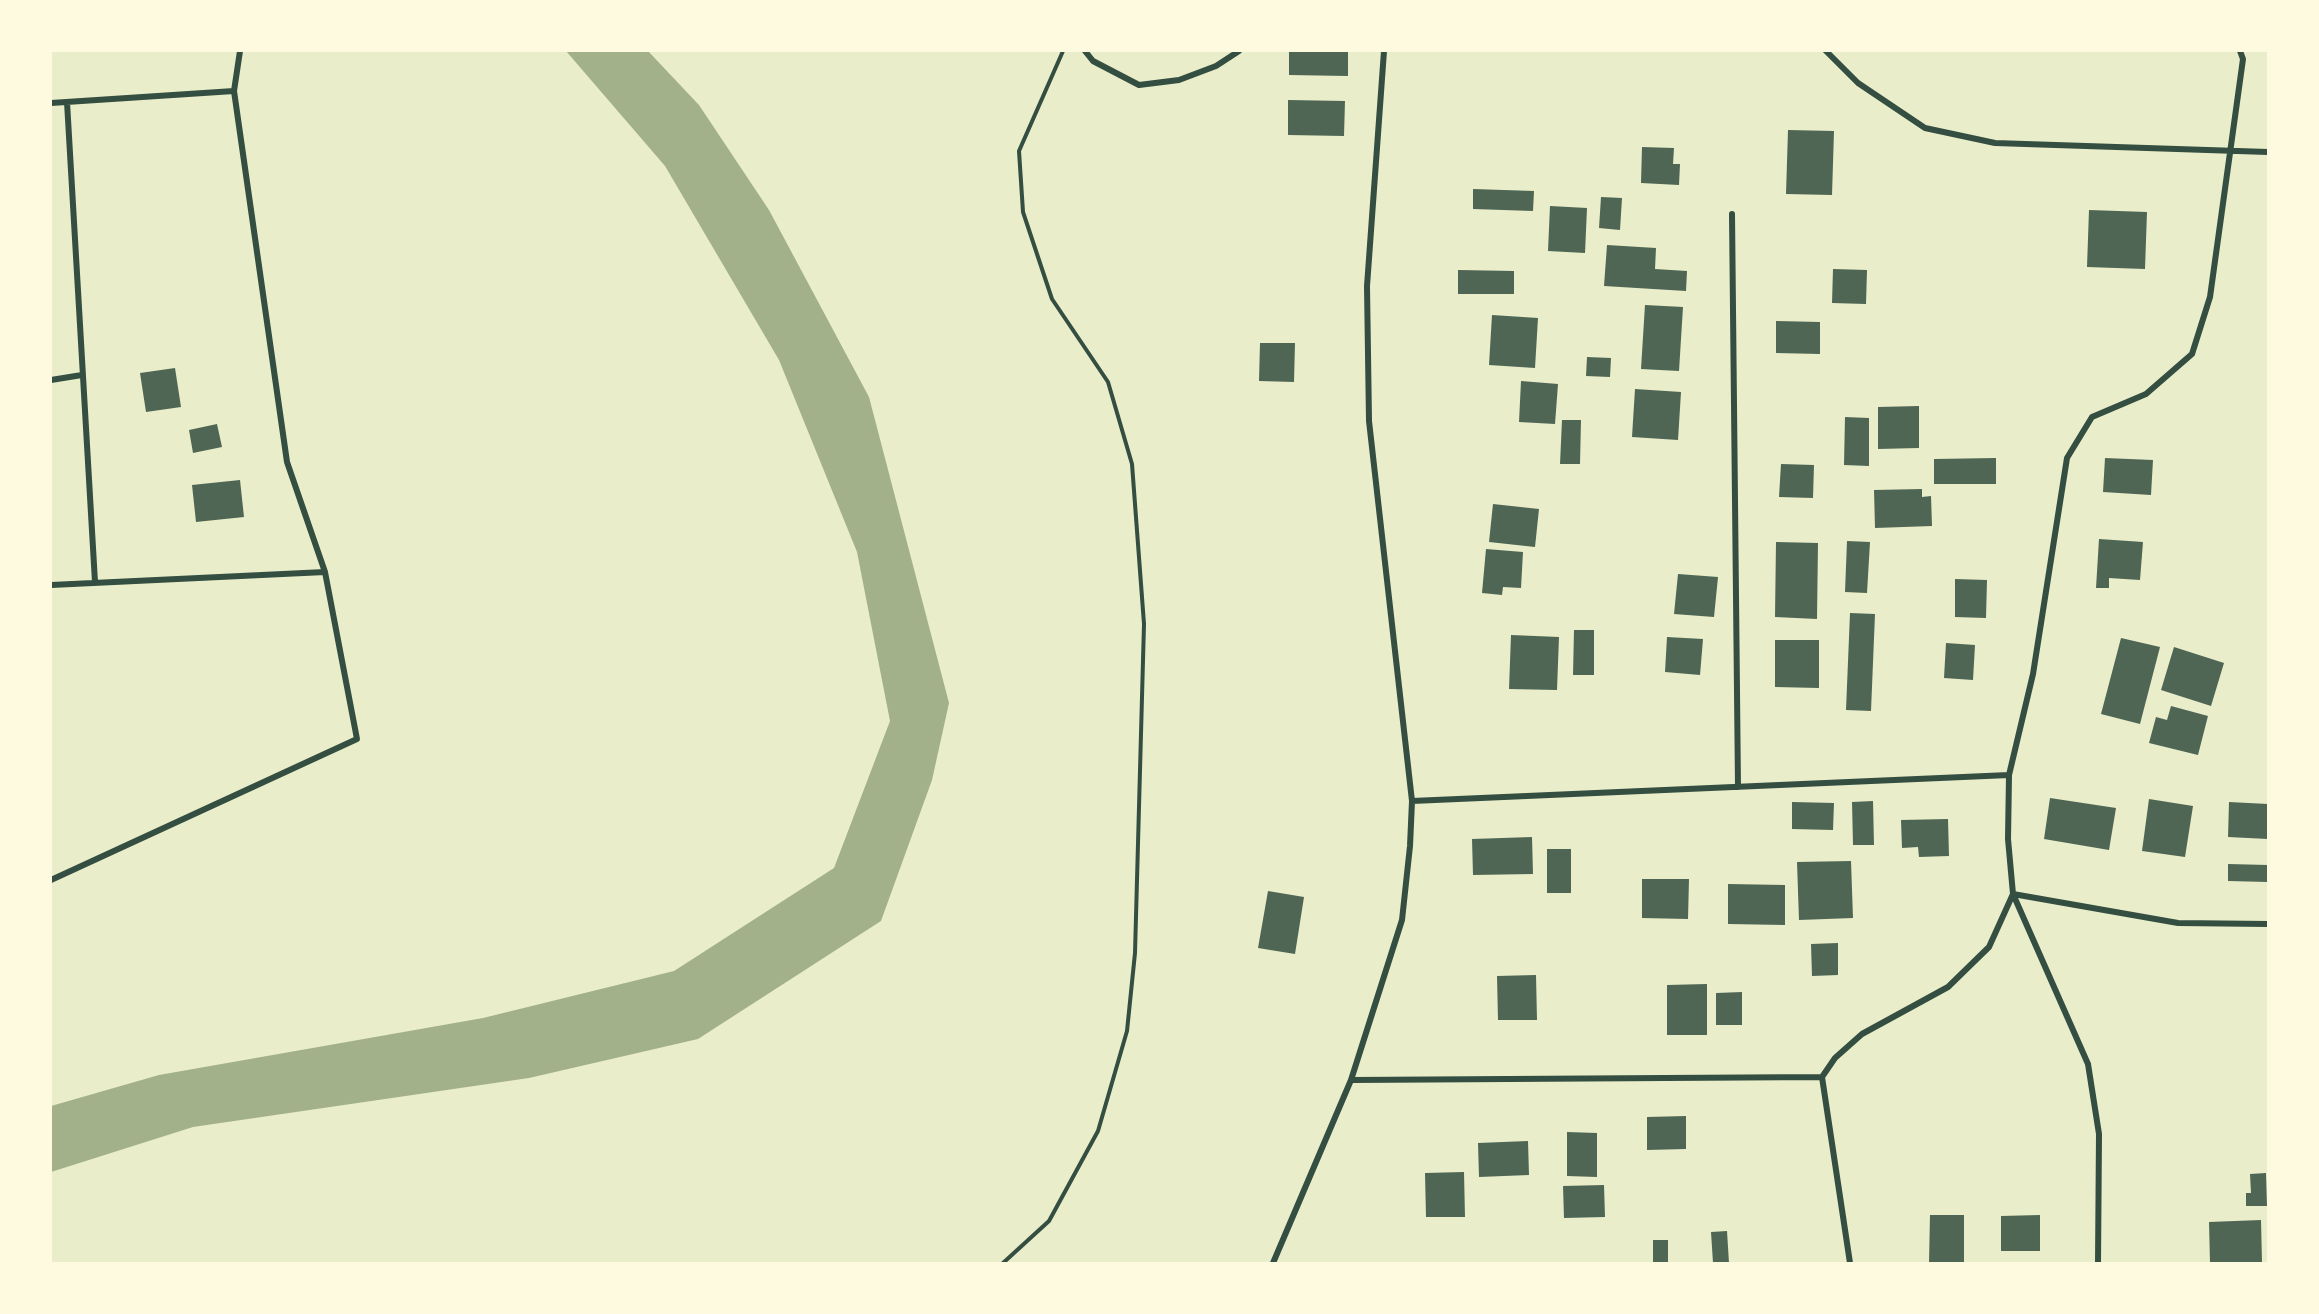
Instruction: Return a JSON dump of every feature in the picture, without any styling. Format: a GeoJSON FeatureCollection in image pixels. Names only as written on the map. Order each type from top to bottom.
{"type":"FeatureCollection","features":[{"type":"Feature","properties":{"kind":"street"},"geometry":{"type":"LineString","coordinates":[[51,880],[357,739],[325,572],[287,462],[234,91],[240,51]]}},
{"type":"Feature","properties":{"kind":"street"},"geometry":{"type":"LineString","coordinates":[[1085,51],[1093,61],[1139,84],[1179,80],[1216,66],[1239,51]]}},
{"type":"Feature","properties":{"kind":"street"},"geometry":{"type":"LineString","coordinates":[[1274,1263],[1351,1080],[1402,920],[1410,846],[1412,801],[1369,421],[1367,286],[1384,51]]}},
{"type":"Feature","properties":{"kind":"street"},"geometry":{"type":"LineString","coordinates":[[1826,51],[1858,83],[1925,128],[1995,143],[2268,152]]}},
{"type":"Feature","properties":{"kind":"street"},"geometry":{"type":"LineString","coordinates":[[2098,1263],[2098,1134],[2088,1064],[2013,894],[2008,839],[2009,775],[2033,674],[2067,458],[2092,417],[2146,394],[2192,354],[2210,297],[2232,150],[2243,59],[2240,51]]}},
{"type":"Feature","properties":{"kind":"street"},"geometry":{"type":"LineString","coordinates":[[51,103],[234,91]]}},
{"type":"Feature","properties":{"kind":"street"},"geometry":{"type":"LineString","coordinates":[[67,102],[95,582]]}},
{"type":"Feature","properties":{"kind":"street"},"geometry":{"type":"LineString","coordinates":[[1732,214],[1738,787]]}},
{"type":"Feature","properties":{"kind":"street"},"geometry":{"type":"LineString","coordinates":[[51,380],[82,375]]}},
{"type":"Feature","properties":{"kind":"street"},"geometry":{"type":"LineString","coordinates":[[51,585],[325,572]]}},
{"type":"Feature","properties":{"kind":"street"},"geometry":{"type":"LineString","coordinates":[[1412,801],[2009,775]]}},
{"type":"Feature","properties":{"kind":"street"},"geometry":{"type":"LineString","coordinates":[[2013,894],[2178,922],[2268,924]]}},
{"type":"Feature","properties":{"kind":"street"},"geometry":{"type":"LineString","coordinates":[[1850,1263],[1822,1077],[1835,1058],[1862,1034],[1948,987],[1989,947],[2013,894]]}},
{"type":"Feature","properties":{"kind":"street"},"geometry":{"type":"LineString","coordinates":[[1351,1080],[1822,1077]]}},
{"type":"Feature","properties":{"kind":"path"},"geometry":{"type":"LineString","coordinates":[[1003,1263],[1049,1221],[1098,1131],[1127,1031],[1135,953],[1144,624],[1132,464],[1108,382],[1052,299],[1023,212],[1019,151],[1063,51]]}},
{"type":"Feature","properties":{"kind":"shaded area"},"geometry":{"type":"Polygon","coordinates":[[[566,51],[648,51],[699,105],[769,210],[869,397],[949,703],[932,780],[881,921],[698,1039],[529,1078],[193,1127],[51,1172],[51,1106],[159,1075],[483,1018],[674,971],[834,868],[890,721],[857,552],[779,360],[665,166],[566,51]]]}},
{"type":"Feature","properties":{"kind":"building"},"geometry":{"type":"Polygon","coordinates":[[[1289,51],[1348,51],[1348,76],[1289,75],[1289,51]]]}},
{"type":"Feature","properties":{"kind":"building"},"geometry":{"type":"Polygon","coordinates":[[[1288,100],[1345,101],[1344,136],[1288,135],[1288,100]]]}},
{"type":"Feature","properties":{"kind":"building"},"geometry":{"type":"Polygon","coordinates":[[[1788,130],[1834,131],[1832,195],[1786,194],[1788,130]]]}},
{"type":"Feature","properties":{"kind":"building"},"geometry":{"type":"Polygon","coordinates":[[[1642,147],[1674,148],[1673,164],[1680,164],[1679,185],[1641,183],[1642,147]]]}},
{"type":"Feature","properties":{"kind":"building"},"geometry":{"type":"Polygon","coordinates":[[[1473,189],[1534,191],[1533,211],[1473,209],[1473,189]]]}},
{"type":"Feature","properties":{"kind":"building"},"geometry":{"type":"Polygon","coordinates":[[[1601,197],[1622,198],[1620,230],[1599,228],[1601,197]]]}},
{"type":"Feature","properties":{"kind":"building"},"geometry":{"type":"Polygon","coordinates":[[[1550,206],[1587,208],[1585,253],[1548,251],[1550,206]]]}},
{"type":"Feature","properties":{"kind":"building"},"geometry":{"type":"Polygon","coordinates":[[[2089,210],[2147,212],[2145,269],[2087,267],[2089,210]]]}},
{"type":"Feature","properties":{"kind":"building"},"geometry":{"type":"Polygon","coordinates":[[[1607,245],[1656,248],[1655,269],[1687,271],[1686,291],[1604,286],[1607,245]]]}},
{"type":"Feature","properties":{"kind":"building"},"geometry":{"type":"Polygon","coordinates":[[[1833,269],[1867,270],[1866,304],[1832,303],[1833,269]]]}},
{"type":"Feature","properties":{"kind":"building"},"geometry":{"type":"Polygon","coordinates":[[[1458,270],[1514,271],[1514,294],[1458,294],[1458,270]]]}},
{"type":"Feature","properties":{"kind":"building"},"geometry":{"type":"Polygon","coordinates":[[[1645,305],[1683,307],[1679,371],[1641,369],[1645,305]]]}},
{"type":"Feature","properties":{"kind":"building"},"geometry":{"type":"Polygon","coordinates":[[[1492,315],[1538,318],[1535,368],[1489,365],[1492,315]]]}},
{"type":"Feature","properties":{"kind":"building"},"geometry":{"type":"Polygon","coordinates":[[[1776,321],[1820,322],[1820,354],[1776,353],[1776,321]]]}},
{"type":"Feature","properties":{"kind":"building"},"geometry":{"type":"Polygon","coordinates":[[[1260,343],[1295,343],[1294,382],[1259,381],[1260,343]]]}},
{"type":"Feature","properties":{"kind":"building"},"geometry":{"type":"Polygon","coordinates":[[[1587,357],[1611,358],[1610,377],[1586,376],[1587,357]]]}},
{"type":"Feature","properties":{"kind":"building"},"geometry":{"type":"Polygon","coordinates":[[[175,368],[181,407],[146,412],[140,373],[175,368]]]}},
{"type":"Feature","properties":{"kind":"building"},"geometry":{"type":"Polygon","coordinates":[[[1521,381],[1558,384],[1555,424],[1519,422],[1521,381]]]}},
{"type":"Feature","properties":{"kind":"building"},"geometry":{"type":"Polygon","coordinates":[[[1635,389],[1681,392],[1678,440],[1632,437],[1635,389]]]}},
{"type":"Feature","properties":{"kind":"building"},"geometry":{"type":"Polygon","coordinates":[[[1919,406],[1919,448],[1878,449],[1878,407],[1919,406]]]}},
{"type":"Feature","properties":{"kind":"building"},"geometry":{"type":"Polygon","coordinates":[[[1845,417],[1869,418],[1869,466],[1844,465],[1845,417]]]}},
{"type":"Feature","properties":{"kind":"building"},"geometry":{"type":"Polygon","coordinates":[[[1562,420],[1581,420],[1580,464],[1560,464],[1562,420]]]}},
{"type":"Feature","properties":{"kind":"building"},"geometry":{"type":"Polygon","coordinates":[[[217,424],[222,447],[193,453],[189,430],[217,424]]]}},
{"type":"Feature","properties":{"kind":"building"},"geometry":{"type":"Polygon","coordinates":[[[1996,458],[1996,484],[1934,484],[1934,459],[1996,458]]]}},
{"type":"Feature","properties":{"kind":"building"},"geometry":{"type":"Polygon","coordinates":[[[2105,458],[2153,460],[2151,495],[2103,492],[2105,458]]]}},
{"type":"Feature","properties":{"kind":"building"},"geometry":{"type":"Polygon","coordinates":[[[1781,464],[1814,465],[1813,498],[1779,497],[1781,464]]]}},
{"type":"Feature","properties":{"kind":"building"},"geometry":{"type":"Polygon","coordinates":[[[240,480],[244,517],[196,522],[192,485],[240,480]]]}},
{"type":"Feature","properties":{"kind":"building"},"geometry":{"type":"Polygon","coordinates":[[[1922,489],[1922,497],[1931,496],[1932,526],[1875,528],[1874,490],[1922,489]]]}},
{"type":"Feature","properties":{"kind":"building"},"geometry":{"type":"Polygon","coordinates":[[[1493,504],[1539,509],[1535,547],[1489,542],[1493,504]]]}},
{"type":"Feature","properties":{"kind":"building"},"geometry":{"type":"Polygon","coordinates":[[[2099,539],[2143,542],[2140,580],[2109,578],[2109,588],[2096,588],[2099,539]]]}},
{"type":"Feature","properties":{"kind":"building"},"geometry":{"type":"Polygon","coordinates":[[[1847,541],[1870,542],[1867,593],[1845,592],[1847,541]]]}},
{"type":"Feature","properties":{"kind":"building"},"geometry":{"type":"Polygon","coordinates":[[[1776,542],[1818,543],[1817,619],[1775,617],[1776,542]]]}},
{"type":"Feature","properties":{"kind":"building"},"geometry":{"type":"Polygon","coordinates":[[[1486,549],[1523,552],[1521,588],[1503,587],[1502,595],[1482,593],[1486,549]]]}},
{"type":"Feature","properties":{"kind":"building"},"geometry":{"type":"Polygon","coordinates":[[[1678,574],[1718,577],[1714,617],[1674,614],[1678,574]]]}},
{"type":"Feature","properties":{"kind":"building"},"geometry":{"type":"Polygon","coordinates":[[[1955,579],[1987,580],[1986,618],[1955,617],[1955,579]]]}},
{"type":"Feature","properties":{"kind":"building"},"geometry":{"type":"Polygon","coordinates":[[[1850,613],[1875,614],[1871,711],[1846,710],[1850,613]]]}},
{"type":"Feature","properties":{"kind":"building"},"geometry":{"type":"Polygon","coordinates":[[[1574,630],[1594,630],[1594,675],[1573,675],[1574,630]]]}},
{"type":"Feature","properties":{"kind":"building"},"geometry":{"type":"Polygon","coordinates":[[[1511,635],[1559,637],[1557,690],[1509,689],[1511,635]]]}},
{"type":"Feature","properties":{"kind":"building"},"geometry":{"type":"Polygon","coordinates":[[[1667,637],[1703,639],[1700,675],[1665,672],[1667,637]]]}},
{"type":"Feature","properties":{"kind":"building"},"geometry":{"type":"Polygon","coordinates":[[[2121,638],[2160,647],[2140,724],[2101,714],[2121,638]]]}},
{"type":"Feature","properties":{"kind":"building"},"geometry":{"type":"Polygon","coordinates":[[[1775,640],[1819,640],[1819,688],[1775,687],[1775,640]]]}},
{"type":"Feature","properties":{"kind":"building"},"geometry":{"type":"Polygon","coordinates":[[[1946,643],[1975,645],[1973,680],[1944,678],[1946,643]]]}},
{"type":"Feature","properties":{"kind":"building"},"geometry":{"type":"Polygon","coordinates":[[[2174,647],[2224,663],[2211,706],[2161,690],[2174,647]]]}},
{"type":"Feature","properties":{"kind":"building"},"geometry":{"type":"Polygon","coordinates":[[[2171,706],[2208,716],[2198,755],[2149,743],[2156,717],[2167,720],[2171,706]]]}},
{"type":"Feature","properties":{"kind":"building"},"geometry":{"type":"Polygon","coordinates":[[[2050,798],[2116,808],[2109,850],[2044,839],[2050,798]]]}},
{"type":"Feature","properties":{"kind":"building"},"geometry":{"type":"Polygon","coordinates":[[[2149,799],[2193,806],[2185,857],[2142,851],[2149,799]]]}},
{"type":"Feature","properties":{"kind":"building"},"geometry":{"type":"Polygon","coordinates":[[[1873,801],[1874,845],[1853,845],[1852,802],[1873,801]]]}},
{"type":"Feature","properties":{"kind":"building"},"geometry":{"type":"Polygon","coordinates":[[[1792,802],[1834,803],[1833,830],[1792,829],[1792,802]]]}},
{"type":"Feature","properties":{"kind":"building"},"geometry":{"type":"Polygon","coordinates":[[[2229,802],[2268,804],[2268,839],[2228,837],[2229,802]]]}},
{"type":"Feature","properties":{"kind":"building"},"geometry":{"type":"Polygon","coordinates":[[[1948,819],[1949,856],[1919,857],[1918,847],[1902,848],[1901,820],[1948,819]]]}},
{"type":"Feature","properties":{"kind":"building"},"geometry":{"type":"Polygon","coordinates":[[[1532,837],[1533,874],[1473,875],[1472,839],[1532,837]]]}},
{"type":"Feature","properties":{"kind":"building"},"geometry":{"type":"Polygon","coordinates":[[[1547,849],[1571,849],[1571,893],[1547,893],[1547,849]]]}},
{"type":"Feature","properties":{"kind":"building"},"geometry":{"type":"Polygon","coordinates":[[[1851,861],[1853,918],[1799,920],[1797,862],[1851,861]]]}},
{"type":"Feature","properties":{"kind":"building"},"geometry":{"type":"Polygon","coordinates":[[[2228,864],[2268,865],[2268,882],[2228,881],[2228,864]]]}},
{"type":"Feature","properties":{"kind":"building"},"geometry":{"type":"Polygon","coordinates":[[[1642,879],[1689,879],[1688,919],[1642,918],[1642,879]]]}},
{"type":"Feature","properties":{"kind":"building"},"geometry":{"type":"Polygon","coordinates":[[[1728,884],[1785,885],[1785,925],[1728,924],[1728,884]]]}},
{"type":"Feature","properties":{"kind":"building"},"geometry":{"type":"Polygon","coordinates":[[[1268,891],[1304,897],[1295,954],[1258,948],[1268,891]]]}},
{"type":"Feature","properties":{"kind":"building"},"geometry":{"type":"Polygon","coordinates":[[[1838,943],[1838,975],[1812,976],[1811,944],[1838,943]]]}},
{"type":"Feature","properties":{"kind":"building"},"geometry":{"type":"Polygon","coordinates":[[[1536,975],[1537,1020],[1498,1020],[1497,976],[1536,975]]]}},
{"type":"Feature","properties":{"kind":"building"},"geometry":{"type":"Polygon","coordinates":[[[1707,984],[1707,1035],[1667,1035],[1667,985],[1707,984]]]}},
{"type":"Feature","properties":{"kind":"building"},"geometry":{"type":"Polygon","coordinates":[[[1742,992],[1742,1025],[1716,1025],[1716,993],[1742,992]]]}},
{"type":"Feature","properties":{"kind":"building"},"geometry":{"type":"Polygon","coordinates":[[[1686,1116],[1686,1149],[1647,1150],[1647,1117],[1686,1116]]]}},
{"type":"Feature","properties":{"kind":"building"},"geometry":{"type":"Polygon","coordinates":[[[1567,1132],[1597,1133],[1597,1177],[1567,1176],[1567,1132]]]}},
{"type":"Feature","properties":{"kind":"building"},"geometry":{"type":"Polygon","coordinates":[[[1528,1141],[1529,1175],[1479,1177],[1478,1143],[1528,1141]]]}},
{"type":"Feature","properties":{"kind":"building"},"geometry":{"type":"Polygon","coordinates":[[[1464,1172],[1465,1217],[1426,1217],[1425,1173],[1464,1172]]]}},
{"type":"Feature","properties":{"kind":"building"},"geometry":{"type":"Polygon","coordinates":[[[2266,1173],[2267,1206],[2246,1206],[2246,1193],[2251,1193],[2250,1174],[2266,1173]]]}},
{"type":"Feature","properties":{"kind":"building"},"geometry":{"type":"Polygon","coordinates":[[[1604,1185],[1605,1217],[1564,1218],[1563,1186],[1604,1185]]]}},
{"type":"Feature","properties":{"kind":"building"},"geometry":{"type":"Polygon","coordinates":[[[1930,1215],[1964,1215],[1964,1263],[1929,1263],[1930,1215]]]}},
{"type":"Feature","properties":{"kind":"building"},"geometry":{"type":"Polygon","coordinates":[[[2040,1215],[2040,1251],[2001,1251],[2001,1216],[2040,1215]]]}},
{"type":"Feature","properties":{"kind":"building"},"geometry":{"type":"Polygon","coordinates":[[[2261,1220],[2262,1262],[2210,1263],[2209,1222],[2261,1220]]]}},
{"type":"Feature","properties":{"kind":"building"},"geometry":{"type":"Polygon","coordinates":[[[1727,1231],[1729,1263],[1713,1263],[1711,1232],[1727,1231]]]}},
{"type":"Feature","properties":{"kind":"building"},"geometry":{"type":"Polygon","coordinates":[[[1653,1240],[1668,1240],[1668,1263],[1653,1263],[1653,1240]]]}}]}
